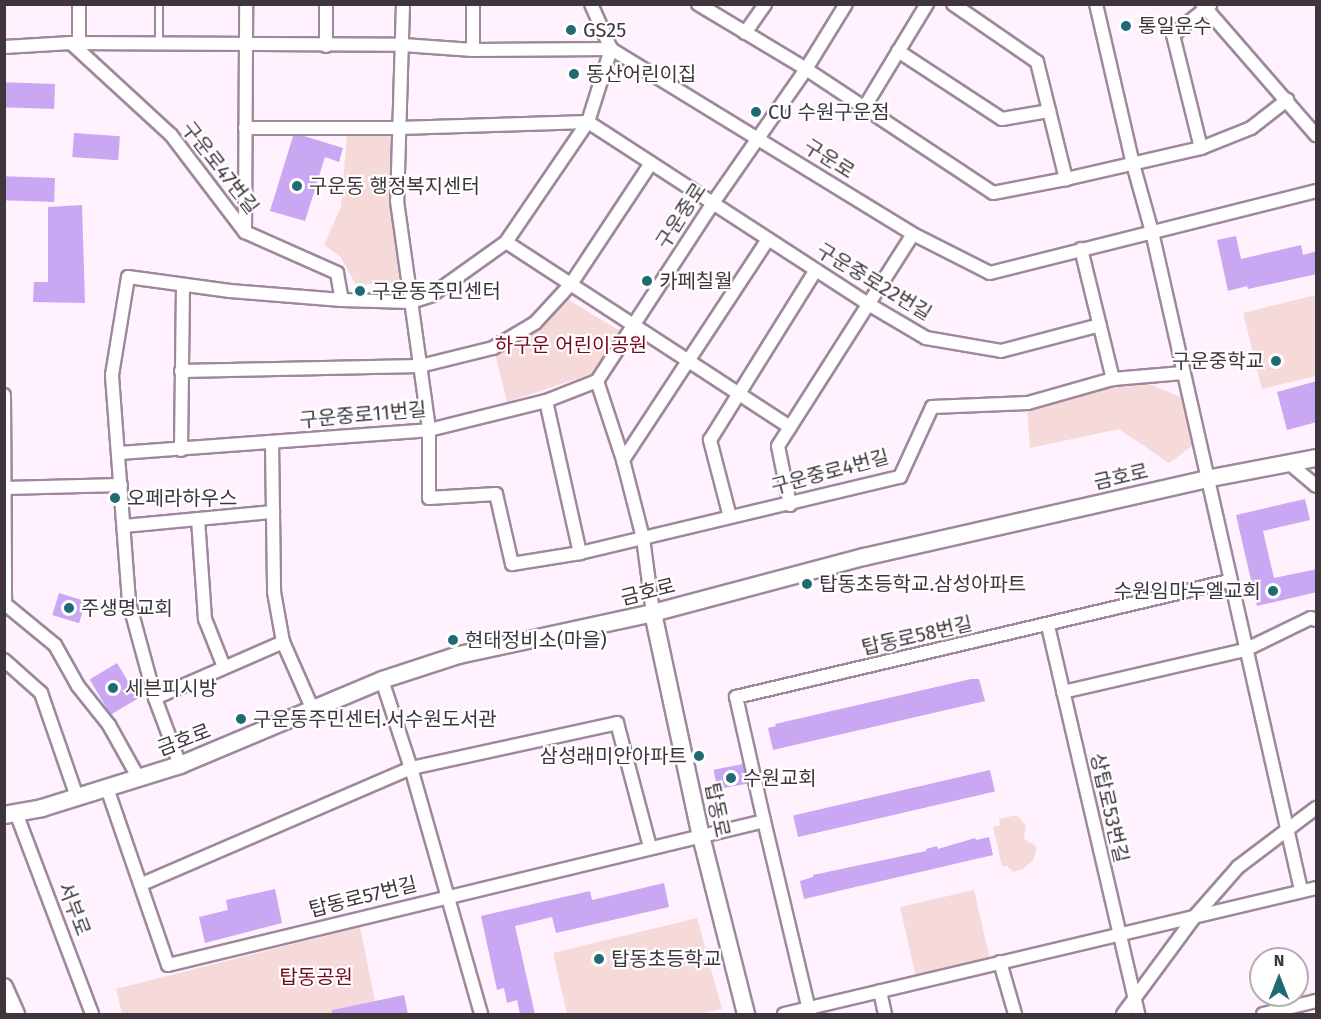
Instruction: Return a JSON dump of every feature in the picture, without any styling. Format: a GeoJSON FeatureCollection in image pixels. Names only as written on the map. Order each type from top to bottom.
{"type":"FeatureCollection","features":[{"type":"Feature","properties":{"kind":"street"},"geometry":{"type":"LineString","coordinates":[[75,44],[79,4]]}},
{"type":"Feature","properties":{"kind":"street"},"geometry":{"type":"LineString","coordinates":[[245,232],[246,4]]}},
{"type":"Feature","properties":{"kind":"street"},"geometry":{"type":"LineString","coordinates":[[326,4],[326,46]]}},
{"type":"Feature","properties":{"kind":"street"},"geometry":{"type":"LineString","coordinates":[[403,4],[397,201],[429,430]]}},
{"type":"Feature","properties":{"kind":"street"},"geometry":{"type":"LineString","coordinates":[[473,4],[473,50]]}},
{"type":"Feature","properties":{"kind":"street"},"geometry":{"type":"LineString","coordinates":[[180,765],[155,698],[129,602],[112,375],[128,277],[183,286],[342,300],[411,302],[432,295],[506,242],[588,122],[611,49],[591,4]]}},
{"type":"Feature","properties":{"kind":"street"},"geometry":{"type":"LineString","coordinates":[[698,4],[806,69],[993,193],[1201,148],[1251,128],[1287,100]]}},
{"type":"Feature","properties":{"kind":"street"},"geometry":{"type":"LineString","coordinates":[[745,33],[765,4]]}},
{"type":"Feature","properties":{"kind":"street","name":"구운중로"},"geometry":{"type":"LineString","coordinates":[[597,381],[713,203],[806,69],[846,4]]}},
{"type":"Feature","properties":{"kind":"street"},"geometry":{"type":"LineString","coordinates":[[864,108],[927,4]]}},
{"type":"Feature","properties":{"kind":"street"},"geometry":{"type":"LineString","coordinates":[[952,4],[1037,62],[1066,179]]}},
{"type":"Feature","properties":{"kind":"street"},"geometry":{"type":"LineString","coordinates":[[1096,4],[1133,164],[1152,232],[1300,890]]}},
{"type":"Feature","properties":{"kind":"street"},"geometry":{"type":"LineString","coordinates":[[1201,148],[1173,35],[1206,6],[1317,135]]}},
{"type":"Feature","properties":{"kind":"street"},"geometry":{"type":"LineString","coordinates":[[4,47],[75,44],[246,44],[403,45],[473,50],[611,49]]}},
{"type":"Feature","properties":{"kind":"street","name":"구운로47번길"},"geometry":{"type":"LineString","coordinates":[[75,44],[171,135],[245,232],[337,273],[342,300]]}},
{"type":"Feature","properties":{"kind":"street","name":"구운로"},"geometry":{"type":"LineString","coordinates":[[611,49],[913,234],[990,273],[1317,191]]}},
{"type":"Feature","properties":{"kind":"street"},"geometry":{"type":"LineString","coordinates":[[898,51],[1002,119],[1049,111]]}},
{"type":"Feature","properties":{"kind":"street"},"geometry":{"type":"LineString","coordinates":[[245,128],[399,128],[588,122]]}},
{"type":"Feature","properties":{"kind":"street","name":"구운중로22번길"},"geometry":{"type":"LineString","coordinates":[[588,122],[870,305],[926,338],[1001,351],[1100,325]]}},
{"type":"Feature","properties":{"kind":"street"},"geometry":{"type":"LineString","coordinates":[[181,371],[420,366],[493,348],[535,323],[571,284],[651,163]]}},
{"type":"Feature","properties":{"kind":"street"},"geometry":{"type":"LineString","coordinates":[[790,505],[778,447],[913,234]]}},
{"type":"Feature","properties":{"kind":"street"},"geometry":{"type":"LineString","coordinates":[[623,460],[768,239]]}},
{"type":"Feature","properties":{"kind":"street"},"geometry":{"type":"LineString","coordinates":[[506,242],[790,427]]}},
{"type":"Feature","properties":{"kind":"street"},"geometry":{"type":"LineString","coordinates":[[1081,249],[1113,379]]}},
{"type":"Feature","properties":{"kind":"street"},"geometry":{"type":"LineString","coordinates":[[730,517],[710,440],[816,270]]}},
{"type":"Feature","properties":{"kind":"street"},"geometry":{"type":"LineString","coordinates":[[181,450],[183,286]]}},
{"type":"Feature","properties":{"kind":"street","name":"구운중로4번길"},"geometry":{"type":"LineString","coordinates":[[429,430],[429,498],[496,494],[512,564],[580,553],[790,505],[900,477],[932,406],[1028,403],[1113,379],[1183,373]]}},
{"type":"Feature","properties":{"kind":"street"},"geometry":{"type":"LineString","coordinates":[[597,381],[623,460],[643,538],[653,613]]}},
{"type":"Feature","properties":{"kind":"street","name":"구운중로11번길"},"geometry":{"type":"LineString","coordinates":[[119,453],[429,430],[546,401],[597,381]]}},
{"type":"Feature","properties":{"kind":"street"},"geometry":{"type":"LineString","coordinates":[[5,395],[5,604],[55,645],[78,686],[110,725],[139,779]]}},
{"type":"Feature","properties":{"kind":"street"},"geometry":{"type":"LineString","coordinates":[[546,401],[580,553]]}},
{"type":"Feature","properties":{"kind":"street"},"geometry":{"type":"LineString","coordinates":[[272,442],[274,592],[283,642],[313,710]]}},
{"type":"Feature","properties":{"kind":"street","name":"금호로"},"geometry":{"type":"LineString","coordinates":[[9,819],[180,765],[382,680],[459,655],[653,613],[864,557],[1206,479],[1317,458]]}},
{"type":"Feature","properties":{"kind":"street"},"geometry":{"type":"LineString","coordinates":[[1290,464],[1317,486]]}},
{"type":"Feature","properties":{"kind":"street"},"geometry":{"type":"LineString","coordinates":[[5,488],[121,485]]}},
{"type":"Feature","properties":{"kind":"street"},"geometry":{"type":"LineString","coordinates":[[124,526],[273,512]]}},
{"type":"Feature","properties":{"kind":"street"},"geometry":{"type":"LineString","coordinates":[[198,519],[206,618],[224,668]]}},
{"type":"Feature","properties":{"kind":"street","name":"탑동로58번길"},"geometry":{"type":"LineString","coordinates":[[809,1012],[736,697],[1048,626],[1229,581]]}},
{"type":"Feature","properties":{"kind":"street","name":"탑동로"},"geometry":{"type":"LineString","coordinates":[[653,613],[701,836],[746,1014]]}},
{"type":"Feature","properties":{"kind":"street"},"geometry":{"type":"LineString","coordinates":[[1063,692],[1245,650],[1311,618],[1317,620]]}},
{"type":"Feature","properties":{"kind":"street","name":"상탑로53번길"},"geometry":{"type":"LineString","coordinates":[[1048,626],[1138,1014]]}},
{"type":"Feature","properties":{"kind":"street"},"geometry":{"type":"LineString","coordinates":[[155,698],[283,642]]}},
{"type":"Feature","properties":{"kind":"street"},"geometry":{"type":"LineString","coordinates":[[4,660],[41,693],[77,797]]}},
{"type":"Feature","properties":{"kind":"street"},"geometry":{"type":"LineString","coordinates":[[382,680],[411,768],[446,897],[482,1014]]}},
{"type":"Feature","properties":{"kind":"street"},"geometry":{"type":"LineString","coordinates":[[142,884],[411,768],[617,723],[651,848]]}},
{"type":"Feature","properties":{"kind":"street","name":"탑동로57번길"},"geometry":{"type":"LineString","coordinates":[[107,788],[142,884],[168,965],[701,836]]}},
{"type":"Feature","properties":{"kind":"street"},"geometry":{"type":"LineString","coordinates":[[4,802],[42,808]]}},
{"type":"Feature","properties":{"kind":"street"},"geometry":{"type":"LineString","coordinates":[[1124,1014],[1196,915],[1238,867],[1317,808]]}},
{"type":"Feature","properties":{"kind":"street","name":"서부로"},"geometry":{"type":"LineString","coordinates":[[9,819],[92,1014]]}},
{"type":"Feature","properties":{"kind":"street"},"geometry":{"type":"LineString","coordinates":[[701,836],[764,821]]}},
{"type":"Feature","properties":{"kind":"street"},"geometry":{"type":"LineString","coordinates":[[784,1014],[809,1012],[880,991],[1300,890],[1317,888]]}},
{"type":"Feature","properties":{"kind":"street"},"geometry":{"type":"LineString","coordinates":[[1000,962],[1015,1014]]}},
{"type":"Feature","properties":{"kind":"street"},"geometry":{"type":"LineString","coordinates":[[4,987],[16,1014]]}},
{"type":"Feature","properties":{"kind":"street"},"geometry":{"type":"LineString","coordinates":[[880,991],[885,1014]]}},
{"type":"Feature","properties":{"kind":"street"},"geometry":{"type":"LineString","coordinates":[[1263,1014],[1317,1001]]}},
{"type":"Feature","properties":{"kind":"lane"},"geometry":{"type":"LineString","coordinates":[[159,4],[159,45]]}},
{"type":"Feature","properties":{"kind":"green space"},"geometry":{"type":"Polygon","coordinates":[[[393,134],[391,203],[401,282],[356,285],[340,256],[324,245],[341,207],[347,135],[393,134]]]}},
{"type":"Feature","properties":{"kind":"green space"},"geometry":{"type":"Polygon","coordinates":[[[1316,295],[1316,376],[1262,389],[1243,313],[1316,295]]]}},
{"type":"Feature","properties":{"kind":"green space","name":"하구운 어린이공원"},"geometry":{"type":"Polygon","coordinates":[[[567,299],[620,331],[591,374],[507,402],[495,353],[541,330],[567,299]]]}},
{"type":"Feature","properties":{"kind":"green space"},"geometry":{"type":"Polygon","coordinates":[[[1142,381],[1183,398],[1195,444],[1169,463],[1119,429],[1030,448],[1027,408],[1142,381]]]}},
{"type":"Feature","properties":{"kind":"green space"},"geometry":{"type":"Polygon","coordinates":[[[1017,815],[1026,826],[1024,839],[1036,846],[1036,851],[1033,860],[1023,869],[1013,872],[1007,866],[1002,866],[993,827],[1000,825],[999,819],[1017,815]]]}},
{"type":"Feature","properties":{"kind":"green space"},"geometry":{"type":"Polygon","coordinates":[[[974,890],[990,960],[916,977],[900,907],[974,890]]]}},
{"type":"Feature","properties":{"kind":"green space"},"geometry":{"type":"Polygon","coordinates":[[[697,918],[722,1009],[698,1014],[567,1014],[553,953],[697,918]]]}},
{"type":"Feature","properties":{"kind":"green space","name":"탑동공원"},"geometry":{"type":"Polygon","coordinates":[[[360,927],[375,1001],[338,1009],[339,1014],[122,1014],[116,989],[360,927]]]}},
{"type":"Feature","properties":{"kind":"building"},"geometry":{"type":"Polygon","coordinates":[[[4,82],[55,84],[54,109],[4,107],[4,82]]]}},
{"type":"Feature","properties":{"kind":"building"},"geometry":{"type":"Polygon","coordinates":[[[74,133],[120,136],[118,160],[72,157],[74,133]]]}},
{"type":"Feature","properties":{"kind":"building","name":"구운동 행정복지센터"},"geometry":{"type":"Polygon","coordinates":[[[293,136],[304,136],[343,148],[339,162],[325,157],[305,221],[270,211],[293,136]]]}},
{"type":"Feature","properties":{"kind":"building"},"geometry":{"type":"Polygon","coordinates":[[[4,176],[55,178],[54,202],[4,200],[4,176]]]}},
{"type":"Feature","properties":{"kind":"building"},"geometry":{"type":"Polygon","coordinates":[[[82,205],[85,303],[33,302],[34,282],[48,282],[48,207],[82,205]]]}},
{"type":"Feature","properties":{"kind":"building"},"geometry":{"type":"Polygon","coordinates":[[[1236,236],[1241,259],[1301,245],[1303,255],[1317,251],[1317,274],[1228,291],[1217,240],[1236,236]]]}},
{"type":"Feature","properties":{"kind":"building"},"geometry":{"type":"Polygon","coordinates":[[[1317,381],[1317,422],[1287,430],[1277,392],[1317,381]]]}},
{"type":"Feature","properties":{"kind":"building"},"geometry":{"type":"Polygon","coordinates":[[[1305,499],[1310,520],[1263,531],[1274,578],[1317,569],[1317,592],[1257,606],[1236,515],[1305,499]]]}},
{"type":"Feature","properties":{"kind":"building","name":"주생명교회"},"geometry":{"type":"Polygon","coordinates":[[[59,593],[86,601],[79,623],[52,615],[59,593]]]}},
{"type":"Feature","properties":{"kind":"building","name":"세븐피시방"},"geometry":{"type":"Polygon","coordinates":[[[117,663],[138,698],[111,715],[90,679],[117,663]]]}},
{"type":"Feature","properties":{"kind":"building"},"geometry":{"type":"Polygon","coordinates":[[[979,679],[985,701],[773,750],[768,728],[776,726],[775,724],[979,679]]]}},
{"type":"Feature","properties":{"kind":"building"},"geometry":{"type":"Polygon","coordinates":[[[743,764],[747,784],[717,789],[714,770],[743,764]]]}},
{"type":"Feature","properties":{"kind":"building"},"geometry":{"type":"Polygon","coordinates":[[[990,770],[995,791],[798,837],[793,815],[990,770]]]}},
{"type":"Feature","properties":{"kind":"building"},"geometry":{"type":"Polygon","coordinates":[[[989,837],[993,855],[804,899],[800,881],[813,877],[813,875],[926,851],[926,849],[937,846],[938,849],[975,838],[976,840],[989,837]]]}},
{"type":"Feature","properties":{"kind":"building"},"geometry":{"type":"Polygon","coordinates":[[[664,883],[669,907],[556,933],[552,917],[515,926],[535,1014],[520,1014],[517,1000],[507,1003],[504,988],[497,990],[481,916],[590,891],[592,900],[664,883]]]}},
{"type":"Feature","properties":{"kind":"building"},"geometry":{"type":"Polygon","coordinates":[[[275,889],[282,923],[205,943],[199,917],[228,910],[226,900],[275,889]]]}},
{"type":"Feature","properties":{"kind":"building"},"geometry":{"type":"Polygon","coordinates":[[[404,995],[408,1014],[332,1014],[332,1010],[404,995]]]}},
{"type":"Feature","properties":{"kind":"place","name":"통일운수"},"geometry":{"type":"Point","coordinates":[1126,26]}},
{"type":"Feature","properties":{"kind":"place","name":"GS25"},"geometry":{"type":"Point","coordinates":[571,30]}},
{"type":"Feature","properties":{"kind":"place","name":"동산어린이집"},"geometry":{"type":"Point","coordinates":[574,74]}},
{"type":"Feature","properties":{"kind":"place","name":"CU 수원구운점"},"geometry":{"type":"Point","coordinates":[756,112]}},
{"type":"Feature","properties":{"kind":"place","name":"구운동 행정복지센터"},"geometry":{"type":"Point","coordinates":[297,186]}},
{"type":"Feature","properties":{"kind":"place","name":"카페칠월"},"geometry":{"type":"Point","coordinates":[647,281]}},
{"type":"Feature","properties":{"kind":"place","name":"구운동주민센터"},"geometry":{"type":"Point","coordinates":[360,291]}},
{"type":"Feature","properties":{"kind":"place","name":"구운중학교"},"geometry":{"type":"Point","coordinates":[1276,361]}},
{"type":"Feature","properties":{"kind":"place","name":"오페라하우스"},"geometry":{"type":"Point","coordinates":[115,498]}},
{"type":"Feature","properties":{"kind":"place","name":"탑동초등학교.삼성아파트"},"geometry":{"type":"Point","coordinates":[807,584]}},
{"type":"Feature","properties":{"kind":"place","name":"수원임마누엘교회"},"geometry":{"type":"Point","coordinates":[1273,591]}},
{"type":"Feature","properties":{"kind":"place","name":"주생명교회"},"geometry":{"type":"Point","coordinates":[69,608]}},
{"type":"Feature","properties":{"kind":"place","name":"현대정비소(마을)"},"geometry":{"type":"Point","coordinates":[453,640]}},
{"type":"Feature","properties":{"kind":"place","name":"세븐피시방"},"geometry":{"type":"Point","coordinates":[113,688]}},
{"type":"Feature","properties":{"kind":"place","name":"구운동주민센터.서수원도서관"},"geometry":{"type":"Point","coordinates":[241,719]}},
{"type":"Feature","properties":{"kind":"place","name":"삼성래미안아파트"},"geometry":{"type":"Point","coordinates":[699,756]}},
{"type":"Feature","properties":{"kind":"place","name":"수원교회"},"geometry":{"type":"Point","coordinates":[731,778]}},
{"type":"Feature","properties":{"kind":"place","name":"탑동초등학교"},"geometry":{"type":"Point","coordinates":[599,959]}}]}
